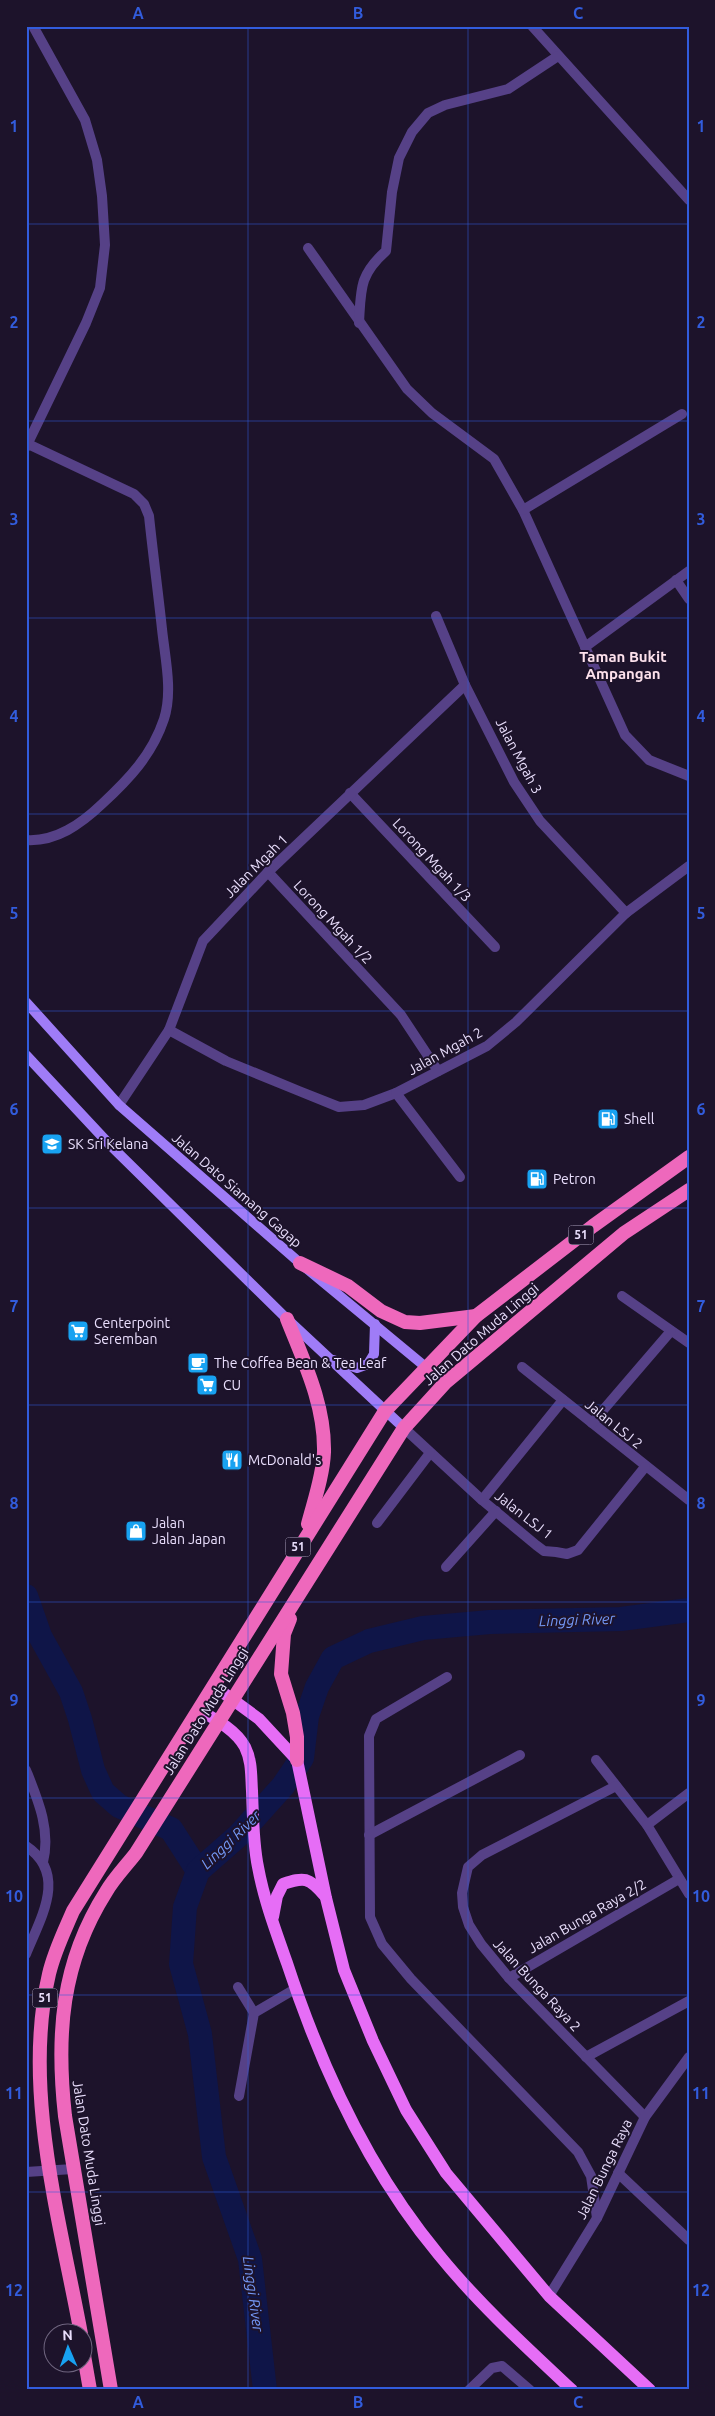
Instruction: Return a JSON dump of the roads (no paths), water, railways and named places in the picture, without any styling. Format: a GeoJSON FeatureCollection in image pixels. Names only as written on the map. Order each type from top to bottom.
{"type":"FeatureCollection","features":[{"type":"Feature","properties":{"kind":"highway","name":"Jalan Dato Muda Linggi"},"geometry":{"type":"LineString","coordinates":[[78,2324],[50,2171],[42,2117],[40,2072],[42,2017],[49,1974],[59,1942],[73,1911],[385,1411],[426,1366],[476,1316],[593,1226],[689,1157]]}},
{"type":"Feature","properties":{"kind":"highway","name":"Jalan Dato Muda Linggi"},"geometry":{"type":"LineString","coordinates":[[111,2390],[74,2170],[61,2079],[60,2045],[68,1980],[77,1950],[90,1920],[106,1891],[136,1853],[404,1428],[445,1383],[624,1233],[689,1190]]}},
{"type":"Feature","properties":{"kind":"highway"},"geometry":{"type":"LineString","coordinates":[[300,1263],[348,1286],[382,1311],[405,1322],[420,1323],[476,1316]]}},
{"type":"Feature","properties":{"kind":"highway"},"geometry":{"type":"LineString","coordinates":[[287,1319],[312,1382],[321,1416],[324,1452],[306,1535]]}},
{"type":"Feature","properties":{"kind":"highway"},"geometry":{"type":"LineString","coordinates":[[297,1760],[297,1737],[293,1714],[281,1674],[284,1634],[298,1598]]}},
{"type":"Feature","properties":{"kind":"highway"},"geometry":{"type":"LineString","coordinates":[[87,2374],[90,2390]]}},
{"type":"Feature","properties":{"kind":"main road","name":"Jalan Dato Siamang Gagap"},"geometry":{"type":"LineString","coordinates":[[26,1002],[119,1105],[300,1263],[445,1383]]}},
{"type":"Feature","properties":{"kind":"main road"},"geometry":{"type":"LineString","coordinates":[[26,1055],[110,1145],[287,1319],[404,1428]]}},
{"type":"Feature","properties":{"kind":"main road"},"geometry":{"type":"LineString","coordinates":[[329,1358],[357,1368],[368,1364],[374,1354],[375,1324]]}},
{"type":"Feature","properties":{"kind":"main road"},"geometry":{"type":"LineString","coordinates":[[214,1686],[234,1698],[259,1719],[297,1760],[307,1800],[313,1839],[326,1898],[344,1970],[373,2041],[406,2110],[446,2173],[549,2296],[650,2390]]}},
{"type":"Feature","properties":{"kind":"main road"},"geometry":{"type":"LineString","coordinates":[[199,1710],[219,1722],[245,1746],[251,1764],[258,1866],[272,1919],[295,1989],[345,2107],[384,2178],[438,2255],[520,2342],[572,2390]]}},
{"type":"Feature","properties":{"kind":"main road"},"geometry":{"type":"LineString","coordinates":[[272,1919],[277,1896],[283,1884],[305,1879],[313,1882],[326,1898]]}},
{"type":"Feature","properties":{"kind":"street"},"geometry":{"type":"LineString","coordinates":[[26,840],[40,840],[64,833],[97,808],[130,778],[151,749],[164,718],[168,687],[149,516],[144,504],[134,494],[27,445],[86,323],[100,288],[105,245],[102,196],[98,169],[85,120],[33,26]]}},
{"type":"Feature","properties":{"kind":"street"},"geometry":{"type":"LineString","coordinates":[[532,26],[689,200]]}},
{"type":"Feature","properties":{"kind":"street"},"geometry":{"type":"LineString","coordinates":[[360,323],[361,292],[371,264],[386,251],[392,192],[399,158],[412,132],[428,113],[445,105],[508,89],[558,56]]}},
{"type":"Feature","properties":{"kind":"street"},"geometry":{"type":"LineString","coordinates":[[308,248],[407,389],[432,412],[494,459],[523,510],[625,735],[648,760],[689,776]]}},
{"type":"Feature","properties":{"kind":"street"},"geometry":{"type":"LineString","coordinates":[[523,510],[682,414]]}},
{"type":"Feature","properties":{"kind":"street"},"geometry":{"type":"LineString","coordinates":[[585,647],[689,571]]}},
{"type":"Feature","properties":{"kind":"street"},"geometry":{"type":"LineString","coordinates":[[676,580],[689,599]]}},
{"type":"Feature","properties":{"kind":"street","name":"Jalan Mgah 3"},"geometry":{"type":"LineString","coordinates":[[436,616],[465,685],[514,782],[540,821],[626,913]]}},
{"type":"Feature","properties":{"kind":"street","name":"Jalan Mgah 1"},"geometry":{"type":"LineString","coordinates":[[119,1105],[169,1030],[203,941],[268,872],[465,685]]}},
{"type":"Feature","properties":{"kind":"street","name":"Lorong Mgah 1/3"},"geometry":{"type":"LineString","coordinates":[[350,793],[495,947]]}},
{"type":"Feature","properties":{"kind":"street","name":"Jalan Mgah 2"},"geometry":{"type":"LineString","coordinates":[[169,1030],[226,1061],[339,1106],[364,1105],[396,1093],[487,1046],[516,1022],[626,913],[689,866]]}},
{"type":"Feature","properties":{"kind":"street","name":"Lorong Mgah 1/2"},"geometry":{"type":"LineString","coordinates":[[268,872],[406,1022],[438,1071]]}},
{"type":"Feature","properties":{"kind":"street"},"geometry":{"type":"LineString","coordinates":[[396,1093],[460,1177]]}},
{"type":"Feature","properties":{"kind":"street"},"geometry":{"type":"LineString","coordinates":[[622,1296],[689,1344]]}},
{"type":"Feature","properties":{"kind":"street"},"geometry":{"type":"LineString","coordinates":[[592,1423],[671,1331]]}},
{"type":"Feature","properties":{"kind":"street","name":"Jalan LSJ 2"},"geometry":{"type":"LineString","coordinates":[[522,1367],[645,1468],[689,1500]]}},
{"type":"Feature","properties":{"kind":"street"},"geometry":{"type":"LineString","coordinates":[[482,1500],[563,1400]]}},
{"type":"Feature","properties":{"kind":"street","name":"Jalan LSJ 1"},"geometry":{"type":"LineString","coordinates":[[404,1428],[482,1500],[544,1551],[567,1554],[578,1550],[645,1468]]}},
{"type":"Feature","properties":{"kind":"street"},"geometry":{"type":"LineString","coordinates":[[377,1523],[430,1453]]}},
{"type":"Feature","properties":{"kind":"street"},"geometry":{"type":"LineString","coordinates":[[446,1567],[496,1511]]}},
{"type":"Feature","properties":{"kind":"street"},"geometry":{"type":"LineString","coordinates":[[448,1677],[376,1720],[369,1736],[370,1917],[382,1944],[411,1980],[578,2152],[591,2176],[597,2218]]}},
{"type":"Feature","properties":{"kind":"street"},"geometry":{"type":"LineString","coordinates":[[369,1835],[520,1755]]}},
{"type":"Feature","properties":{"kind":"street"},"geometry":{"type":"LineString","coordinates":[[596,1760],[647,1826],[689,1894]]}},
{"type":"Feature","properties":{"kind":"street"},"geometry":{"type":"LineString","coordinates":[[26,1770],[44,1818],[47,1842],[44,1862]]}},
{"type":"Feature","properties":{"kind":"street","name":"Jalan Bunga Raya 2"},"geometry":{"type":"LineString","coordinates":[[616,1786],[482,1856],[468,1867],[462,1893],[463,1907],[469,1925],[481,1944],[509,1978],[645,2118]]}},
{"type":"Feature","properties":{"kind":"street"},"geometry":{"type":"LineString","coordinates":[[647,1826],[689,1793]]}},
{"type":"Feature","properties":{"kind":"street"},"geometry":{"type":"LineString","coordinates":[[26,1846],[35,1852],[47,1866],[50,1882],[46,1905],[26,1954]]}},
{"type":"Feature","properties":{"kind":"street","name":"Jalan Bunga Raya 2/2"},"geometry":{"type":"LineString","coordinates":[[509,1978],[679,1879]]}},
{"type":"Feature","properties":{"kind":"street"},"geometry":{"type":"LineString","coordinates":[[238,1988],[254,2013],[239,2096]]}},
{"type":"Feature","properties":{"kind":"street"},"geometry":{"type":"LineString","coordinates":[[254,2013],[295,1989]]}},
{"type":"Feature","properties":{"kind":"street"},"geometry":{"type":"LineString","coordinates":[[586,2057],[689,2001]]}},
{"type":"Feature","properties":{"kind":"street","name":"Jalan Bunga Raya"},"geometry":{"type":"LineString","coordinates":[[549,2296],[597,2218],[645,2118],[689,2057]]}},
{"type":"Feature","properties":{"kind":"street"},"geometry":{"type":"LineString","coordinates":[[26,2172],[74,2170]]}},
{"type":"Feature","properties":{"kind":"street"},"geometry":{"type":"LineString","coordinates":[[618,2173],[689,2240]]}},
{"type":"Feature","properties":{"kind":"street"},"geometry":{"type":"LineString","coordinates":[[469,2390],[492,2368],[502,2366],[530,2390]]}},
{"type":"Feature","properties":{"kind":"waterway"},"geometry":{"type":"LineString","coordinates":[[26,1596],[40,1636],[71,1692],[93,1770],[103,1792],[119,1806],[171,1829],[198,1871]]}},
{"type":"Feature","properties":{"kind":"waterway","name":"Linggi River"},"geometry":{"type":"LineString","coordinates":[[265,2390],[250,2259],[214,2157],[200,2034],[181,1964],[185,1907],[198,1871],[239,1835],[283,1786],[302,1758],[307,1716],[317,1687],[333,1658],[369,1641],[423,1628],[490,1622],[621,1619],[689,1610]]}},
{"type":"Feature","properties":{"kind":"place","name":"Shell"},"geometry":{"type":"Point","coordinates":[608,1119]}},
{"type":"Feature","properties":{"kind":"place","name":"SK Sri Kelana"},"geometry":{"type":"Point","coordinates":[52,1144]}},
{"type":"Feature","properties":{"kind":"place","name":"Petron"},"geometry":{"type":"Point","coordinates":[537,1179]}},
{"type":"Feature","properties":{"kind":"place","name":"Centerpoint Seremban"},"geometry":{"type":"Point","coordinates":[78,1331]}},
{"type":"Feature","properties":{"kind":"place","name":"The Coffea Bean & Tea Leaf"},"geometry":{"type":"Point","coordinates":[198,1363]}},
{"type":"Feature","properties":{"kind":"place","name":"CU"},"geometry":{"type":"Point","coordinates":[207,1385]}},
{"type":"Feature","properties":{"kind":"place","name":"McDonald's"},"geometry":{"type":"Point","coordinates":[232,1460]}},
{"type":"Feature","properties":{"kind":"place","name":"Jalan Jalan Japan"},"geometry":{"type":"Point","coordinates":[136,1531]}},
{"type":"Feature","properties":{"kind":"district","name":"Taman Bukit Ampangan"},"geometry":{"type":"Point","coordinates":[623,666]}}]}
